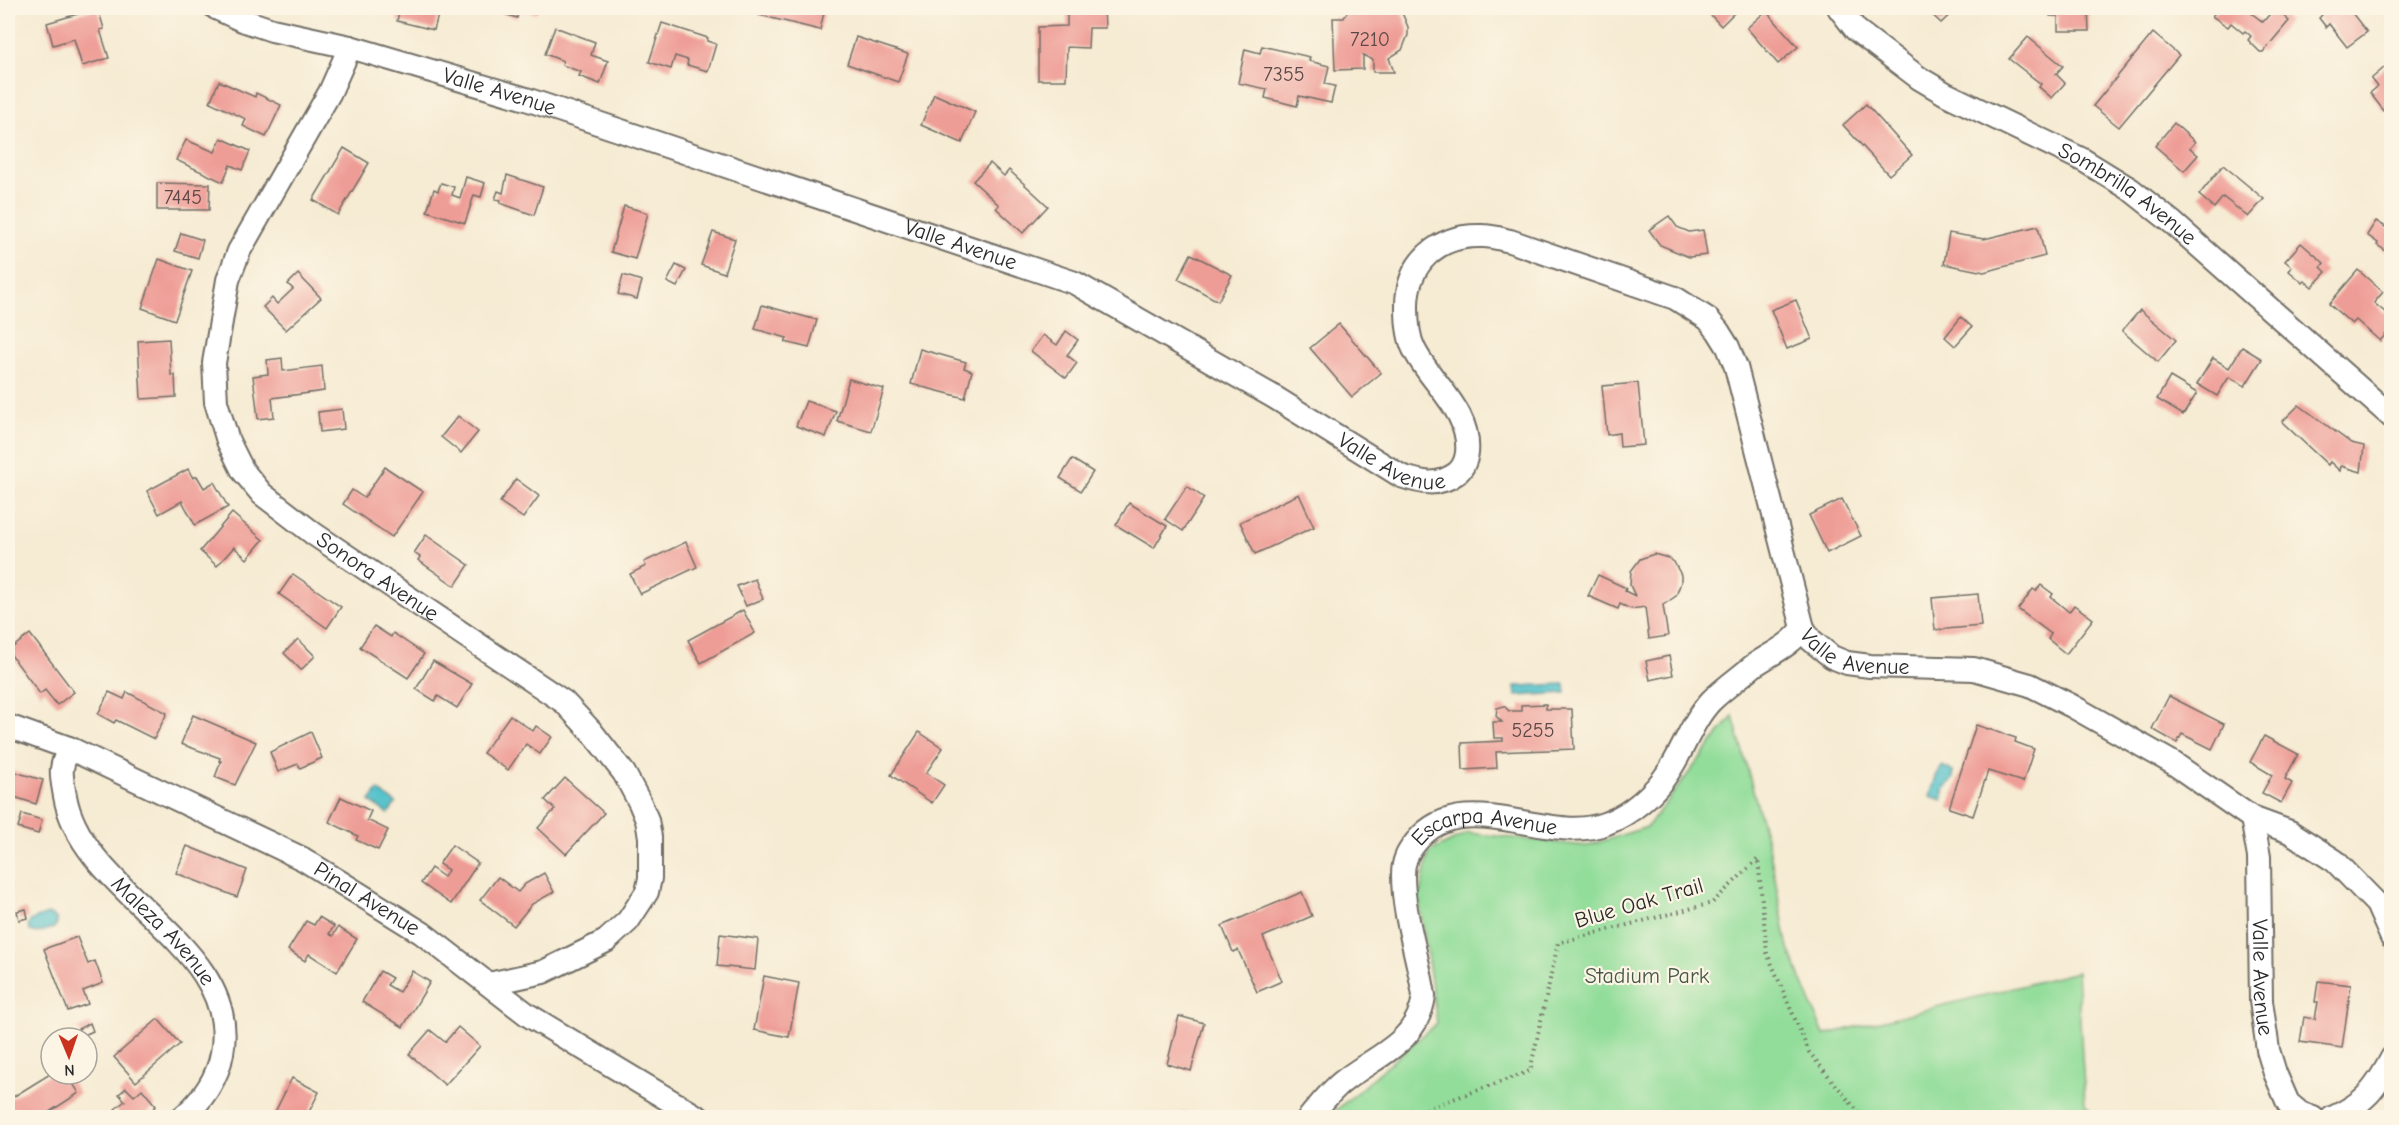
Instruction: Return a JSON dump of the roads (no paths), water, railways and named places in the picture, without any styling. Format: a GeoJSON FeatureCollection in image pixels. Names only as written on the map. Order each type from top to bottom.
{"type":"FeatureCollection","features":[{"type":"Feature","properties":{"kind":"street","name":"Valle Avenue"},"geometry":{"type":"LineString","coordinates":[[216,8],[272,30],[350,48],[526,99],[1075,283],[1274,397],[1401,476],[1424,484],[1450,478],[1461,470],[1467,445],[1460,414],[1414,348],[1407,324],[1408,285],[1416,266],[1426,255],[1453,240],[1484,236],[1510,241],[1675,298],[1708,319],[1732,357],[1803,628],[1811,639],[1832,657],[1847,663],[1870,666],[1974,669],[2030,685],[2072,706],[2174,763],[2252,818],[2290,832],[2335,861],[2377,904],[2391,938]]}},
{"type":"Feature","properties":{"kind":"street","name":"Sombrilla Avenue"},"geometry":{"type":"LineString","coordinates":[[1839,8],[1856,30],[1918,78],[1946,94],[2083,160],[2130,189],[2174,223],[2391,417]]}},
{"type":"Feature","properties":{"kind":"street","name":"Sonora Avenue"},"geometry":{"type":"LineString","coordinates":[[350,48],[330,92],[239,251],[228,280],[214,363],[216,402],[233,451],[243,471],[262,494],[314,534],[564,702],[591,730],[624,773],[640,803],[647,820],[650,837],[650,878],[647,892],[628,921],[606,941],[543,972],[489,984]]}},
{"type":"Feature","properties":{"kind":"street","name":"Escarpa Avenue"},"geometry":{"type":"LineString","coordinates":[[1309,1118],[1341,1083],[1405,1039],[1422,1011],[1424,996],[1404,901],[1403,874],[1404,859],[1424,832],[1448,819],[1472,816],[1577,828],[1606,824],[1629,812],[1649,796],[1669,772],[1711,701],[1798,635],[1803,628]]}},
{"type":"Feature","properties":{"kind":"street","name":"Pinal Avenue"},"geometry":{"type":"LineString","coordinates":[[8,726],[69,748],[303,859],[422,933],[528,1014],[699,1118]]}},
{"type":"Feature","properties":{"kind":"street","name":"Maleza Avenue"},"geometry":{"type":"LineString","coordinates":[[69,748],[60,768],[68,816],[78,834],[104,867],[182,948],[205,976],[222,1013],[225,1041],[220,1068],[206,1091],[182,1118]]}},
{"type":"Feature","properties":{"kind":"street","name":"Valle Avenue"},"geometry":{"type":"LineString","coordinates":[[2252,818],[2259,857],[2261,1001],[2268,1050],[2288,1103],[2300,1113],[2313,1118]]}},
{"type":"Feature","properties":{"kind":"street"},"geometry":{"type":"LineString","coordinates":[[2332,1118],[2363,1101],[2380,1081],[2391,1058]]}},
{"type":"Feature","properties":{"kind":"water"},"geometry":{"type":"Polygon","coordinates":[[[1565,684],[1566,693],[1516,696],[1515,686],[1565,684]]]}},
{"type":"Feature","properties":{"kind":"water"},"geometry":{"type":"Polygon","coordinates":[[[1942,766],[1953,771],[1953,779],[1945,788],[1942,800],[1930,796],[1936,776],[1942,766]]]}},
{"type":"Feature","properties":{"kind":"water"},"geometry":{"type":"Polygon","coordinates":[[[378,790],[396,803],[388,814],[370,801],[378,790]]]}},
{"type":"Feature","properties":{"kind":"water"},"geometry":{"type":"Polygon","coordinates":[[[48,914],[56,918],[57,923],[54,928],[37,933],[30,931],[28,926],[31,920],[48,914]]]}},
{"type":"Feature","properties":{"kind":"park label","name":"Stadium Park"},"geometry":{"type":"Point","coordinates":[1647,976]}}]}
